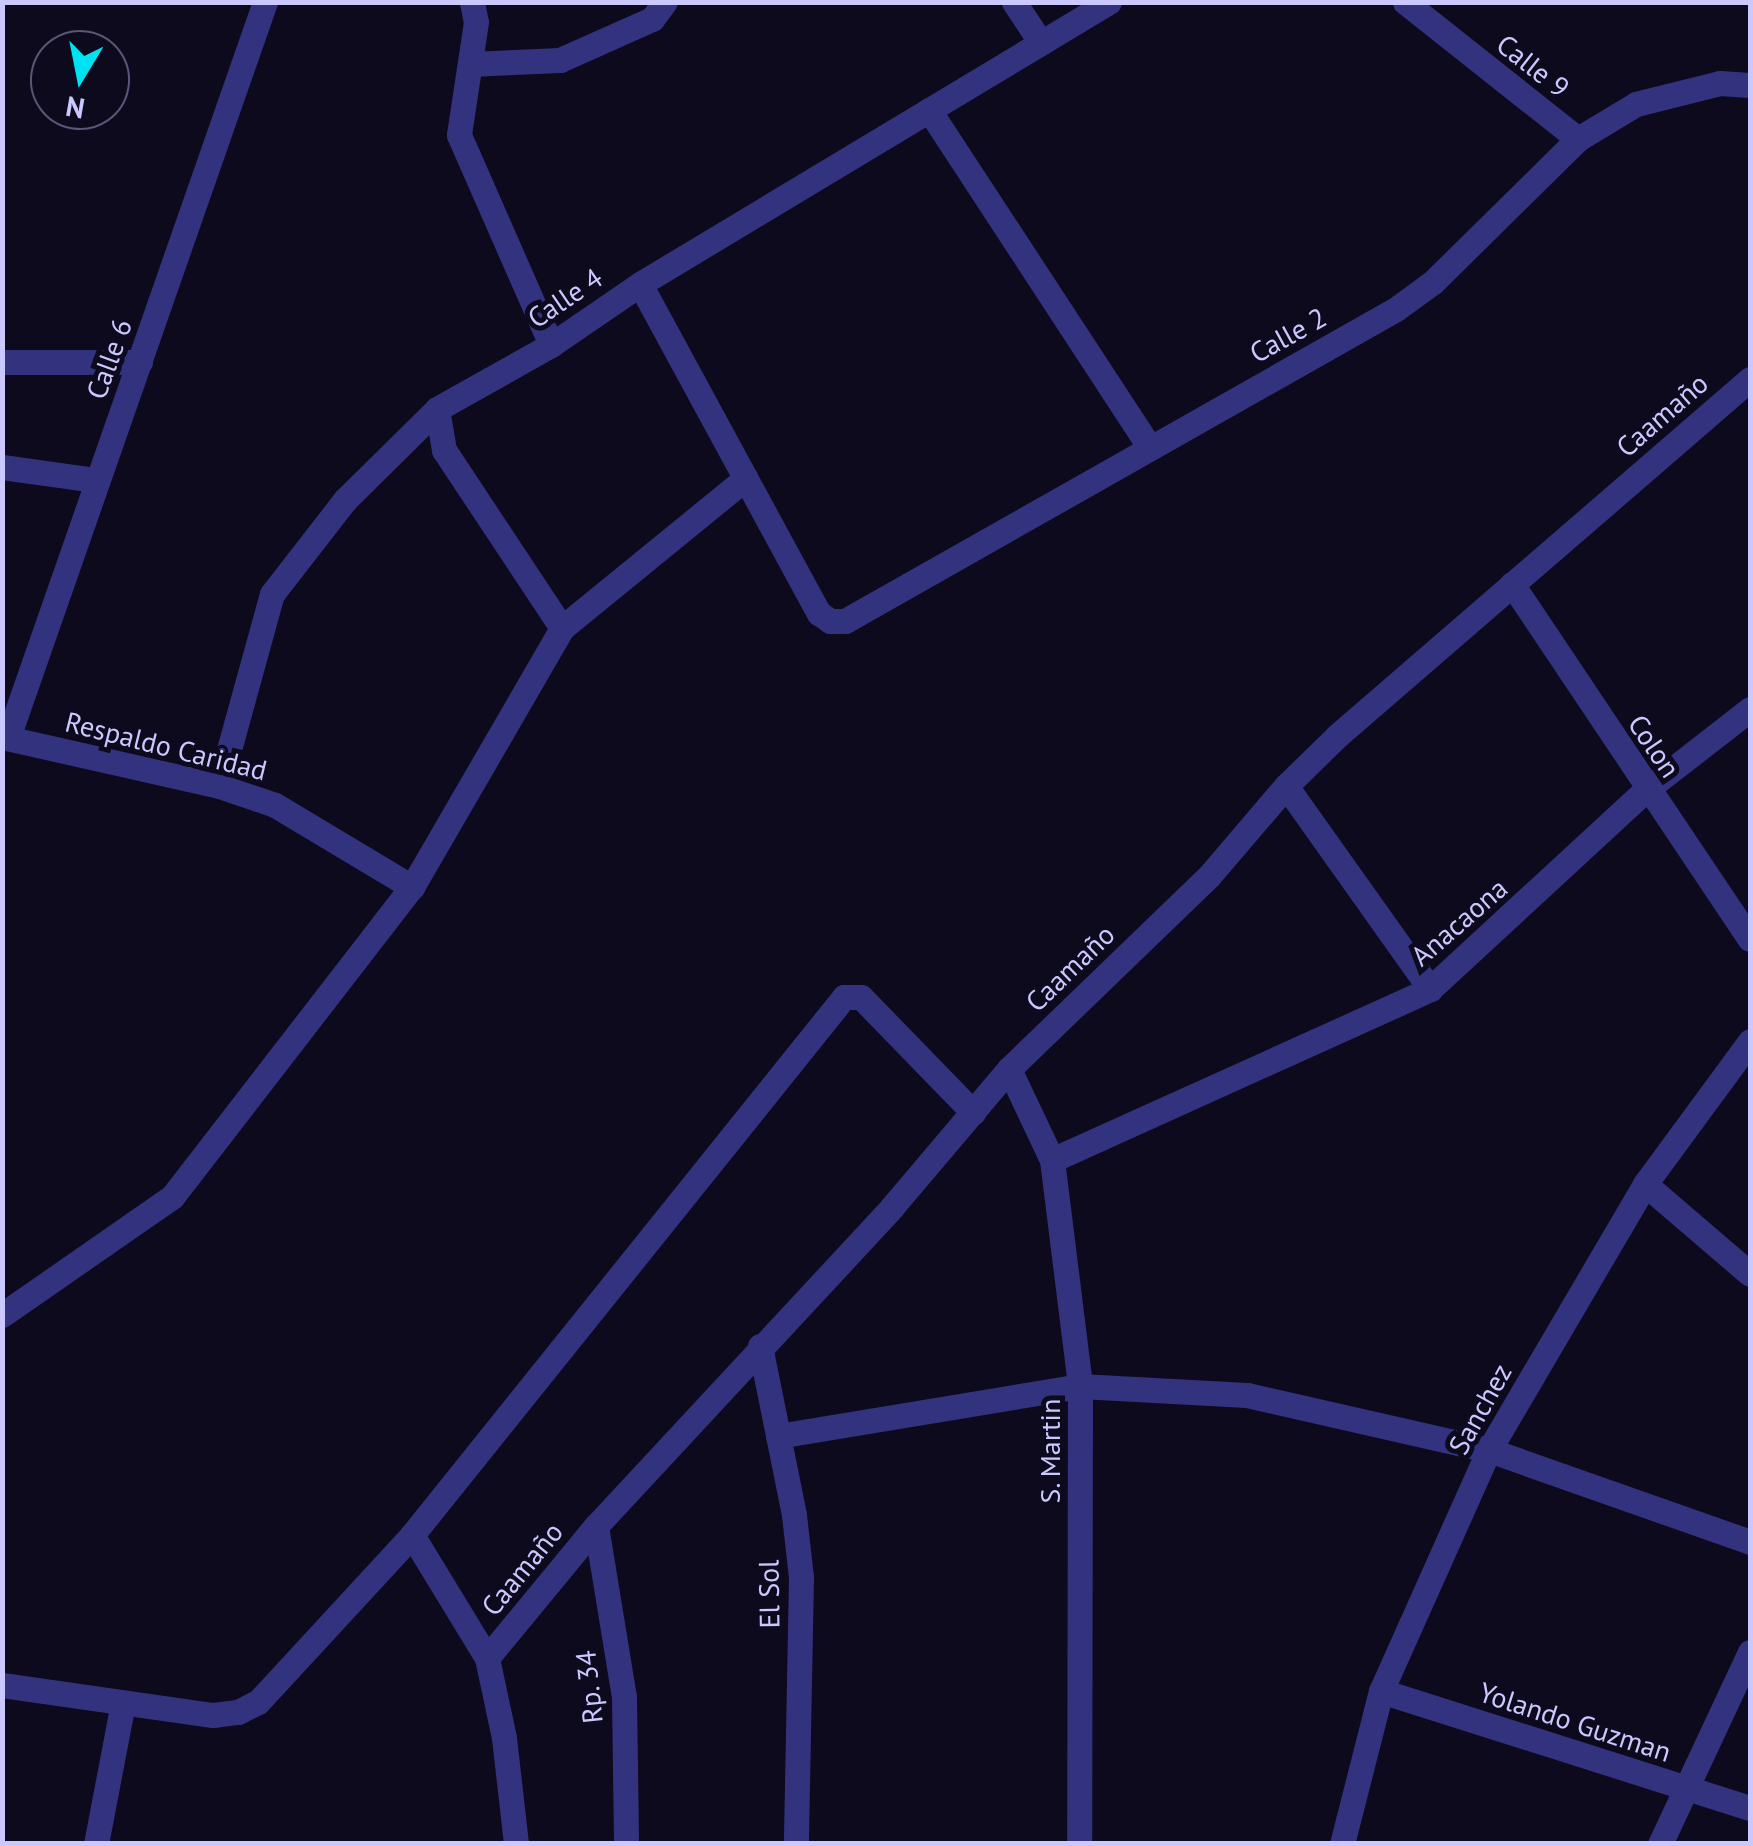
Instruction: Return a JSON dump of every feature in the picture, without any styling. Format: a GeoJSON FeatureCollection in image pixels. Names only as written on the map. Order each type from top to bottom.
{"type":"FeatureCollection","features":[{"type":"Feature","properties":{"kind":"street","name":"Calle 6"},"geometry":{"type":"LineString","coordinates":[[5,737],[266,2]]}},
{"type":"Feature","properties":{"kind":"street"},"geometry":{"type":"LineString","coordinates":[[472,2],[476,22],[459,135],[551,345]]}},
{"type":"Feature","properties":{"kind":"street"},"geometry":{"type":"LineString","coordinates":[[470,64],[560,60],[652,19],[665,2]]}},
{"type":"Feature","properties":{"kind":"street"},"geometry":{"type":"LineString","coordinates":[[1014,2],[1042,43]]}},
{"type":"Feature","properties":{"kind":"street","name":"Calle 4"},"geometry":{"type":"LineString","coordinates":[[219,786],[272,594],[344,500],[437,409],[551,345],[640,284],[1109,2]]}},
{"type":"Feature","properties":{"kind":"street","name":"Calle 9"},"geometry":{"type":"LineString","coordinates":[[1404,2],[1578,140]]}},
{"type":"Feature","properties":{"kind":"street","name":"Calle 2"},"geometry":{"type":"LineString","coordinates":[[746,478],[819,613],[830,620],[845,621],[1396,309],[1433,282],[1578,140],[1636,104],[1720,83],[1750,85]]}},
{"type":"Feature","properties":{"kind":"street"},"geometry":{"type":"LineString","coordinates":[[929,110],[1150,448]]}},
{"type":"Feature","properties":{"kind":"street"},"geometry":{"type":"LineString","coordinates":[[2,1315],[172,1197],[412,887],[562,628],[746,478],[640,284]]}},
{"type":"Feature","properties":{"kind":"street"},"geometry":{"type":"LineString","coordinates":[[2,362],[140,362]]}},
{"type":"Feature","properties":{"kind":"street","name":"Caamaño"},"geometry":{"type":"LineString","coordinates":[[488,1658],[596,1526],[892,1207],[1009,1069],[1209,876],[1286,786],[1750,378]]}},
{"type":"Feature","properties":{"kind":"street"},"geometry":{"type":"LineString","coordinates":[[437,409],[444,450],[562,628]]}},
{"type":"Feature","properties":{"kind":"street"},"geometry":{"type":"LineString","coordinates":[[2,467],[96,480]]}},
{"type":"Feature","properties":{"kind":"street","name":"Colon"},"geometry":{"type":"LineString","coordinates":[[1512,584],[1646,790],[1750,938]]}},
{"type":"Feature","properties":{"kind":"street","name":"Anacaona"},"geometry":{"type":"LineString","coordinates":[[1052,1160],[1430,989],[1646,790],[1750,709]]}},
{"type":"Feature","properties":{"kind":"street","name":"Respaldo Caridad"},"geometry":{"type":"LineString","coordinates":[[5,737],[219,786],[275,805],[412,887]]}},
{"type":"Feature","properties":{"kind":"street"},"geometry":{"type":"LineString","coordinates":[[1286,786],[1430,989]]}},
{"type":"Feature","properties":{"kind":"street"},"geometry":{"type":"LineString","coordinates":[[2,1686],[213,1714],[238,1712],[258,1702],[412,1535],[844,997],[861,997],[973,1112]]}},
{"type":"Feature","properties":{"kind":"street","name":"Sanchez"},"geometry":{"type":"LineString","coordinates":[[1342,1844],[1381,1691],[1489,1450],[1646,1184],[1750,1042]]}},
{"type":"Feature","properties":{"kind":"street","name":"S. Martin"},"geometry":{"type":"LineString","coordinates":[[1009,1069],[1052,1160],[1080,1386],[1080,1844]]}},
{"type":"Feature","properties":{"kind":"street"},"geometry":{"type":"LineString","coordinates":[[1646,1184],[1750,1274]]}},
{"type":"Feature","properties":{"kind":"street","name":"El Sol"},"geometry":{"type":"LineString","coordinates":[[760,1346],[800,1577],[796,1844]]}},
{"type":"Feature","properties":{"kind":"street"},"geometry":{"type":"LineString","coordinates":[[778,1436],[1080,1386],[1247,1394],[1489,1450],[1750,1542]]}},
{"type":"Feature","properties":{"kind":"street","name":"Rp. 34"},"geometry":{"type":"LineString","coordinates":[[596,1526],[624,1697],[626,1844]]}},
{"type":"Feature","properties":{"kind":"street","name":"Caamaño"},"geometry":{"type":"LineString","coordinates":[[412,1535],[488,1658],[504,1738],[516,1844]]}},
{"type":"Feature","properties":{"kind":"street"},"geometry":{"type":"LineString","coordinates":[[1660,1844],[1750,1652]]}},
{"type":"Feature","properties":{"kind":"street","name":"Yolando Guzman"},"geometry":{"type":"LineString","coordinates":[[1381,1691],[1750,1808]]}},
{"type":"Feature","properties":{"kind":"street"},"geometry":{"type":"LineString","coordinates":[[96,1844],[123,1703]]}}]}
